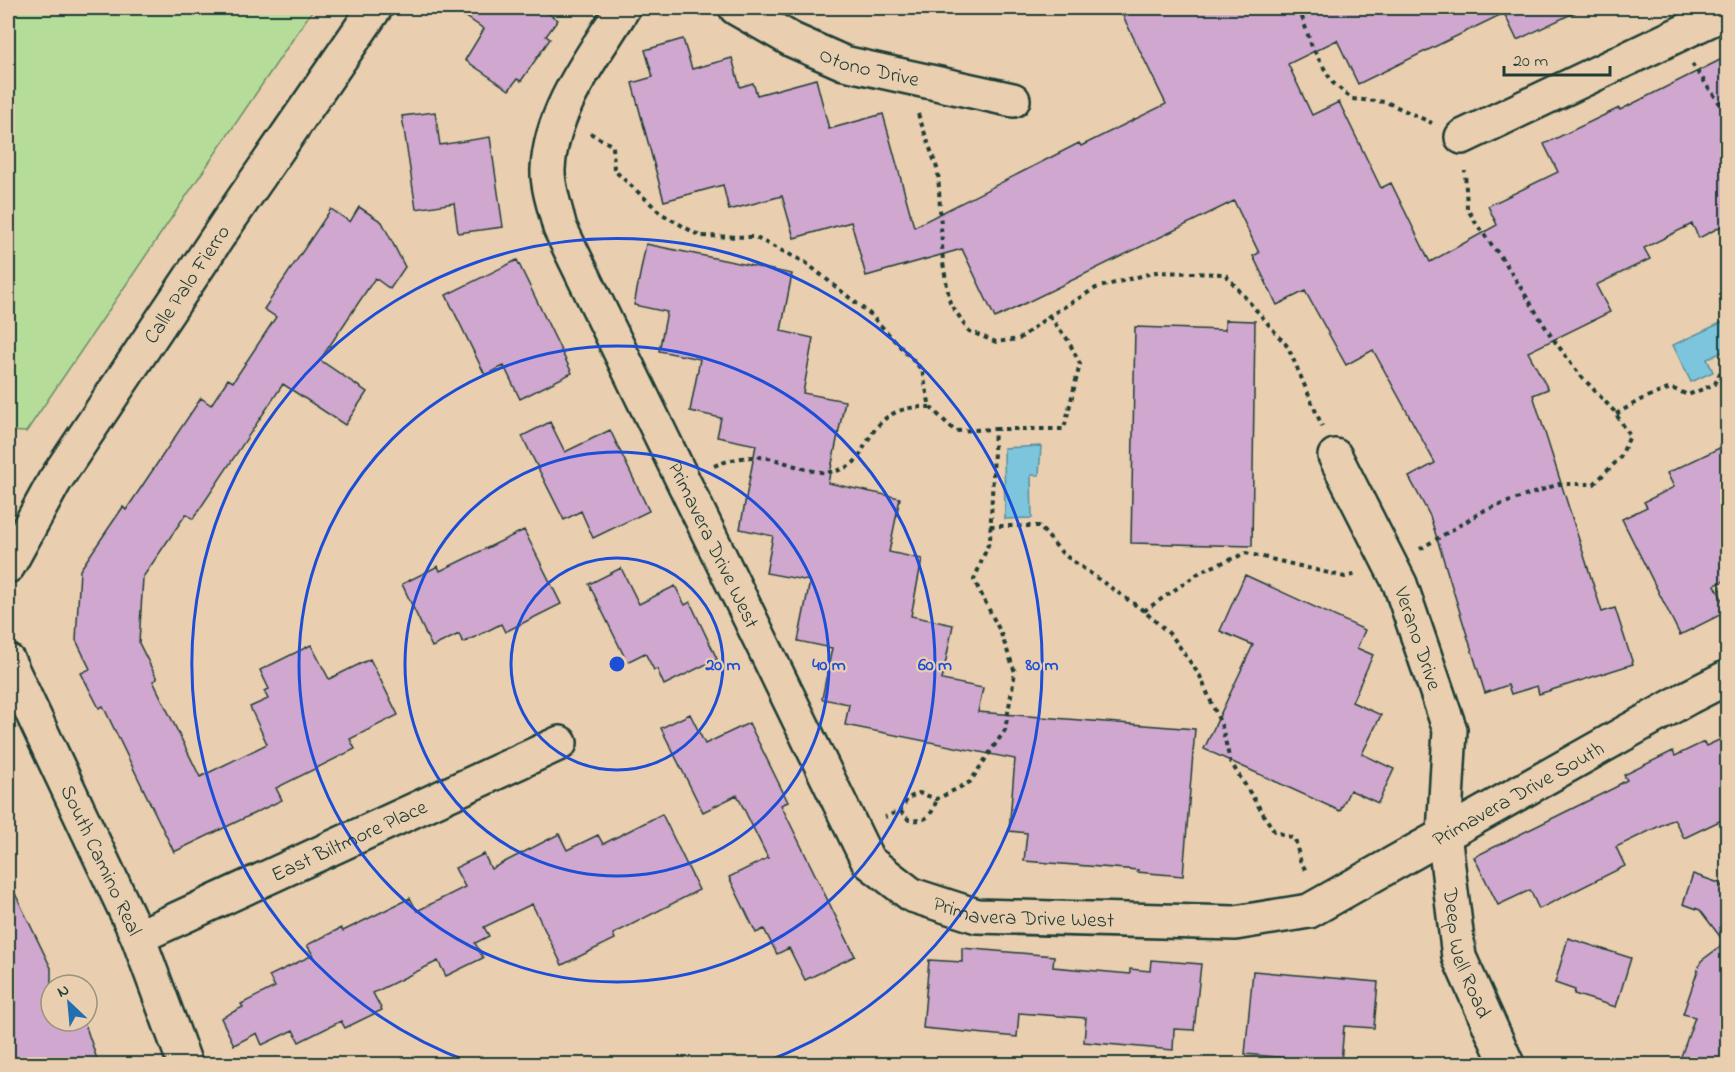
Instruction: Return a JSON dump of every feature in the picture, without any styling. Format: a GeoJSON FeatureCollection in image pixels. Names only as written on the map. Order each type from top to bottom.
{"type":"FeatureCollection","features":[{"type":"Feature","properties":{"kind":"street","name":"Calle Palo Fierro"},"geometry":{"type":"LineString","coordinates":[[8,566],[54,482],[375,8]]}},
{"type":"Feature","properties":{"kind":"street","name":"Primavera Drive West"},"geometry":{"type":"LineString","coordinates":[[623,8],[573,88],[554,133],[548,171],[560,228],[868,861],[912,896],[977,916],[1235,923],[1316,906]]}},
{"type":"Feature","properties":{"kind":"street","name":"Otono Drive"},"geometry":{"type":"LineString","coordinates":[[736,8],[792,40],[844,63],[1013,100]]}},
{"type":"Feature","properties":{"kind":"street"},"geometry":{"type":"LineString","coordinates":[[1462,137],[1728,11]]}},
{"type":"Feature","properties":{"kind":"street","name":"Verano Drive"},"geometry":{"type":"LineString","coordinates":[[1335,456],[1400,584],[1450,730],[1444,834]]}},
{"type":"Feature","properties":{"kind":"street","name":"South Camino Real"},"geometry":{"type":"LineString","coordinates":[[8,661],[138,937],[185,1065]]}},
{"type":"Feature","properties":{"kind":"street","name":"Primavera Drive South"},"geometry":{"type":"LineString","coordinates":[[1316,906],[1689,696],[1728,677]]}},
{"type":"Feature","properties":{"kind":"street","name":"East Biltmore Place"},"geometry":{"type":"LineString","coordinates":[[138,937],[560,743]]}},
{"type":"Feature","properties":{"kind":"street","name":"Deep Well Road"},"geometry":{"type":"LineString","coordinates":[[1444,834],[1459,957],[1507,1065]]}},
{"type":"Feature","properties":{"kind":"path"},"geometry":{"type":"LineString","coordinates":[[1144,611],[1202,571],[1246,554],[1345,577],[1391,566],[1485,510],[1558,484],[1594,484],[1620,458],[1630,436],[1616,414],[1579,374],[1551,336],[1506,264],[1467,208],[1462,137],[1386,102],[1352,99],[1332,82],[1312,47],[1299,8]]}},
{"type":"Feature","properties":{"kind":"path"},"geometry":{"type":"LineString","coordinates":[[1672,37],[1728,115]]}},
{"type":"Feature","properties":{"kind":"path"},"geometry":{"type":"LineString","coordinates":[[914,78],[918,120],[938,171],[943,262],[950,303],[969,331],[996,342],[1018,339],[1049,316],[1096,288],[1156,272],[1225,274],[1288,347],[1335,456]]}},
{"type":"Feature","properties":{"kind":"path"},"geometry":{"type":"LineString","coordinates":[[562,113],[594,136],[613,146],[614,170],[662,214],[700,236],[754,237],[805,262],[870,314],[922,370],[930,407],[955,431],[1064,429],[1080,364],[1068,340],[1049,316]]}},
{"type":"Feature","properties":{"kind":"path"},"geometry":{"type":"LineString","coordinates":[[1616,414],[1644,398],[1671,388],[1688,395],[1715,384],[1723,366],[1728,363]]}},
{"type":"Feature","properties":{"kind":"path"},"geometry":{"type":"LineString","coordinates":[[683,481],[730,459],[767,458],[816,471],[836,471],[858,460],[879,423],[894,412],[911,406],[930,407]]}},
{"type":"Feature","properties":{"kind":"path"},"geometry":{"type":"LineString","coordinates":[[900,811],[909,820],[920,821],[931,814],[937,799],[970,782],[1005,730],[1015,672],[1000,631],[974,580],[990,540],[995,429]]}},
{"type":"Feature","properties":{"kind":"path"},"geometry":{"type":"LineString","coordinates":[[990,526],[1039,526],[1063,554],[1144,611],[1172,636],[1200,676],[1222,727],[1230,761],[1274,831],[1295,839],[1316,906]]}},
{"type":"Feature","properties":{"kind":"path"},"geometry":{"type":"LineString","coordinates":[[854,831],[900,811],[908,798],[919,794],[937,799]]}},
{"type":"Feature","properties":{"kind":"green space"},"geometry":{"type":"Polygon","coordinates":[[[8,8],[314,8],[26,432],[8,431],[8,8]]]}},
{"type":"Feature","properties":{"kind":"water"},"geometry":{"type":"Polygon","coordinates":[[[1727,320],[1727,350],[1707,359],[1713,372],[1691,382],[1673,345],[1727,320]]]}},
{"type":"Feature","properties":{"kind":"water"},"geometry":{"type":"Polygon","coordinates":[[[1041,446],[1039,475],[1031,475],[1032,518],[1005,519],[1004,448],[1041,446]]]}},
{"type":"Feature","properties":{"kind":"building"},"geometry":{"type":"Polygon","coordinates":[[[453,8],[540,8],[558,20],[546,36],[550,39],[521,81],[517,79],[509,90],[465,60],[484,29],[453,8]]]}},
{"type":"Feature","properties":{"kind":"building"},"geometry":{"type":"Polygon","coordinates":[[[1119,8],[1584,8],[1517,40],[1504,13],[1358,84],[1337,40],[1288,64],[1312,115],[1339,102],[1381,188],[1391,183],[1430,262],[1497,225],[1488,206],[1558,172],[1544,144],[1619,108],[1620,110],[1728,56],[1728,223],[1699,238],[1692,224],[1644,248],[1650,259],[1596,285],[1610,312],[1528,352],[1548,389],[1533,395],[1602,612],[1615,608],[1633,664],[1539,694],[1537,686],[1511,694],[1508,685],[1485,693],[1430,516],[1409,477],[1435,463],[1373,350],[1346,365],[1305,291],[1277,305],[1253,256],[1259,253],[1234,201],[995,318],[962,249],[866,276],[851,222],[794,238],[782,196],[729,210],[723,185],[664,201],[632,83],[653,77],[645,50],[683,39],[692,69],[732,58],[740,87],[753,83],[757,95],[816,79],[829,129],[883,114],[914,227],[1079,143],[1081,146],[1166,104],[1119,8]]]}},
{"type":"Feature","properties":{"kind":"building"},"geometry":{"type":"Polygon","coordinates":[[[435,112],[440,145],[490,137],[503,227],[458,233],[454,203],[416,209],[402,116],[435,112]]]}},
{"type":"Feature","properties":{"kind":"building"},"geometry":{"type":"Polygon","coordinates":[[[359,207],[382,222],[405,267],[390,289],[375,278],[320,360],[367,392],[345,425],[283,384],[193,519],[186,514],[143,577],[139,643],[157,679],[153,681],[200,777],[267,744],[250,707],[268,699],[264,691],[269,689],[260,670],[311,645],[329,679],[370,659],[398,715],[350,739],[355,749],[276,788],[282,800],[174,852],[103,706],[99,708],[81,673],[90,669],[76,640],[80,570],[123,507],[126,510],[201,398],[211,405],[228,379],[233,382],[276,317],[264,309],[331,209],[350,222],[359,207]]]}},
{"type":"Feature","properties":{"kind":"building"},"geometry":{"type":"Polygon","coordinates":[[[646,244],[792,274],[781,331],[813,338],[803,393],[845,401],[828,483],[900,498],[889,552],[922,559],[911,616],[953,625],[942,680],[983,688],[978,712],[1195,729],[1183,876],[1024,861],[1027,833],[1009,831],[1015,759],[845,725],[849,704],[822,699],[832,648],[798,641],[810,581],[766,573],[773,536],[740,529],[756,445],[717,437],[721,418],[690,411],[700,359],[659,351],[667,312],[634,305],[646,244]]]}},
{"type":"Feature","properties":{"kind":"building"},"geometry":{"type":"Polygon","coordinates":[[[517,260],[572,373],[520,399],[504,366],[485,375],[446,295],[517,260]]]}},
{"type":"Feature","properties":{"kind":"building"},"geometry":{"type":"Polygon","coordinates":[[[1225,320],[1255,321],[1252,546],[1131,543],[1135,327],[1225,330],[1225,320]]]}},
{"type":"Feature","properties":{"kind":"building"},"geometry":{"type":"Polygon","coordinates":[[[550,422],[565,452],[610,430],[649,511],[593,538],[581,511],[564,520],[522,436],[550,422]]]}},
{"type":"Feature","properties":{"kind":"building"},"geometry":{"type":"Polygon","coordinates":[[[1728,444],[1728,579],[1715,585],[1728,611],[1680,635],[1622,519],[1647,507],[1644,502],[1674,487],[1667,473],[1728,444]]]}},
{"type":"Feature","properties":{"kind":"building"},"geometry":{"type":"Polygon","coordinates":[[[524,530],[561,604],[505,632],[501,624],[463,643],[459,634],[432,647],[402,584],[438,566],[440,571],[524,530]]]}},
{"type":"Feature","properties":{"kind":"building"},"geometry":{"type":"Polygon","coordinates":[[[621,568],[639,604],[675,586],[685,605],[690,602],[717,659],[664,685],[657,669],[654,670],[645,653],[627,662],[589,584],[621,568]]]}},
{"type":"Feature","properties":{"kind":"building"},"geometry":{"type":"Polygon","coordinates":[[[1245,575],[1365,630],[1357,648],[1373,655],[1352,702],[1381,715],[1362,754],[1394,769],[1378,803],[1350,790],[1340,811],[1204,749],[1253,645],[1220,631],[1245,575]]]}},
{"type":"Feature","properties":{"kind":"building"},"geometry":{"type":"Polygon","coordinates":[[[690,714],[705,744],[749,723],[788,802],[781,805],[855,956],[805,980],[789,948],[777,954],[764,929],[756,933],[729,877],[768,858],[737,795],[703,812],[661,728],[690,714]]]}},
{"type":"Feature","properties":{"kind":"building"},"geometry":{"type":"Polygon","coordinates":[[[1728,736],[1728,817],[1684,838],[1674,819],[1616,847],[1625,866],[1539,909],[1530,890],[1498,905],[1474,857],[1618,786],[1627,780],[1624,775],[1673,751],[1675,756],[1704,742],[1706,746],[1728,736]]]}},
{"type":"Feature","properties":{"kind":"building"},"geometry":{"type":"Polygon","coordinates":[[[662,814],[699,890],[613,934],[615,939],[562,965],[532,904],[484,927],[489,936],[475,943],[483,958],[446,976],[438,961],[373,993],[382,1010],[345,1028],[341,1021],[299,1042],[293,1030],[262,1045],[257,1033],[234,1045],[221,1018],[243,1007],[241,1004],[275,987],[269,976],[313,955],[307,945],[341,928],[343,931],[410,898],[417,911],[465,887],[455,868],[484,854],[491,869],[559,834],[567,850],[598,835],[603,844],[662,814]]]}},
{"type":"Feature","properties":{"kind":"building"},"geometry":{"type":"Polygon","coordinates":[[[1693,874],[1719,883],[1728,894],[1728,1065],[1678,1065],[1695,1017],[1683,1014],[1701,961],[1725,943],[1700,910],[1683,904],[1693,874]]]}},
{"type":"Feature","properties":{"kind":"building"},"geometry":{"type":"Polygon","coordinates":[[[8,879],[51,968],[51,973],[39,973],[39,1033],[88,1033],[99,1065],[8,1065],[8,879]]]}},
{"type":"Feature","properties":{"kind":"building"},"geometry":{"type":"Polygon","coordinates":[[[1568,938],[1631,958],[1616,1007],[1574,994],[1575,990],[1555,983],[1568,938]]]}},
{"type":"Feature","properties":{"kind":"building"},"geometry":{"type":"Polygon","coordinates":[[[962,948],[1054,956],[1053,967],[1130,974],[1130,969],[1150,971],[1151,960],[1201,964],[1194,1030],[1174,1029],[1173,1050],[1084,1042],[1086,1018],[1019,1013],[1017,1037],[923,1028],[929,960],[962,962],[962,948]]]}},
{"type":"Feature","properties":{"kind":"building"},"geometry":{"type":"Polygon","coordinates":[[[1253,971],[1378,982],[1374,1028],[1344,1026],[1341,1063],[1245,1054],[1253,971]]]}}]}
